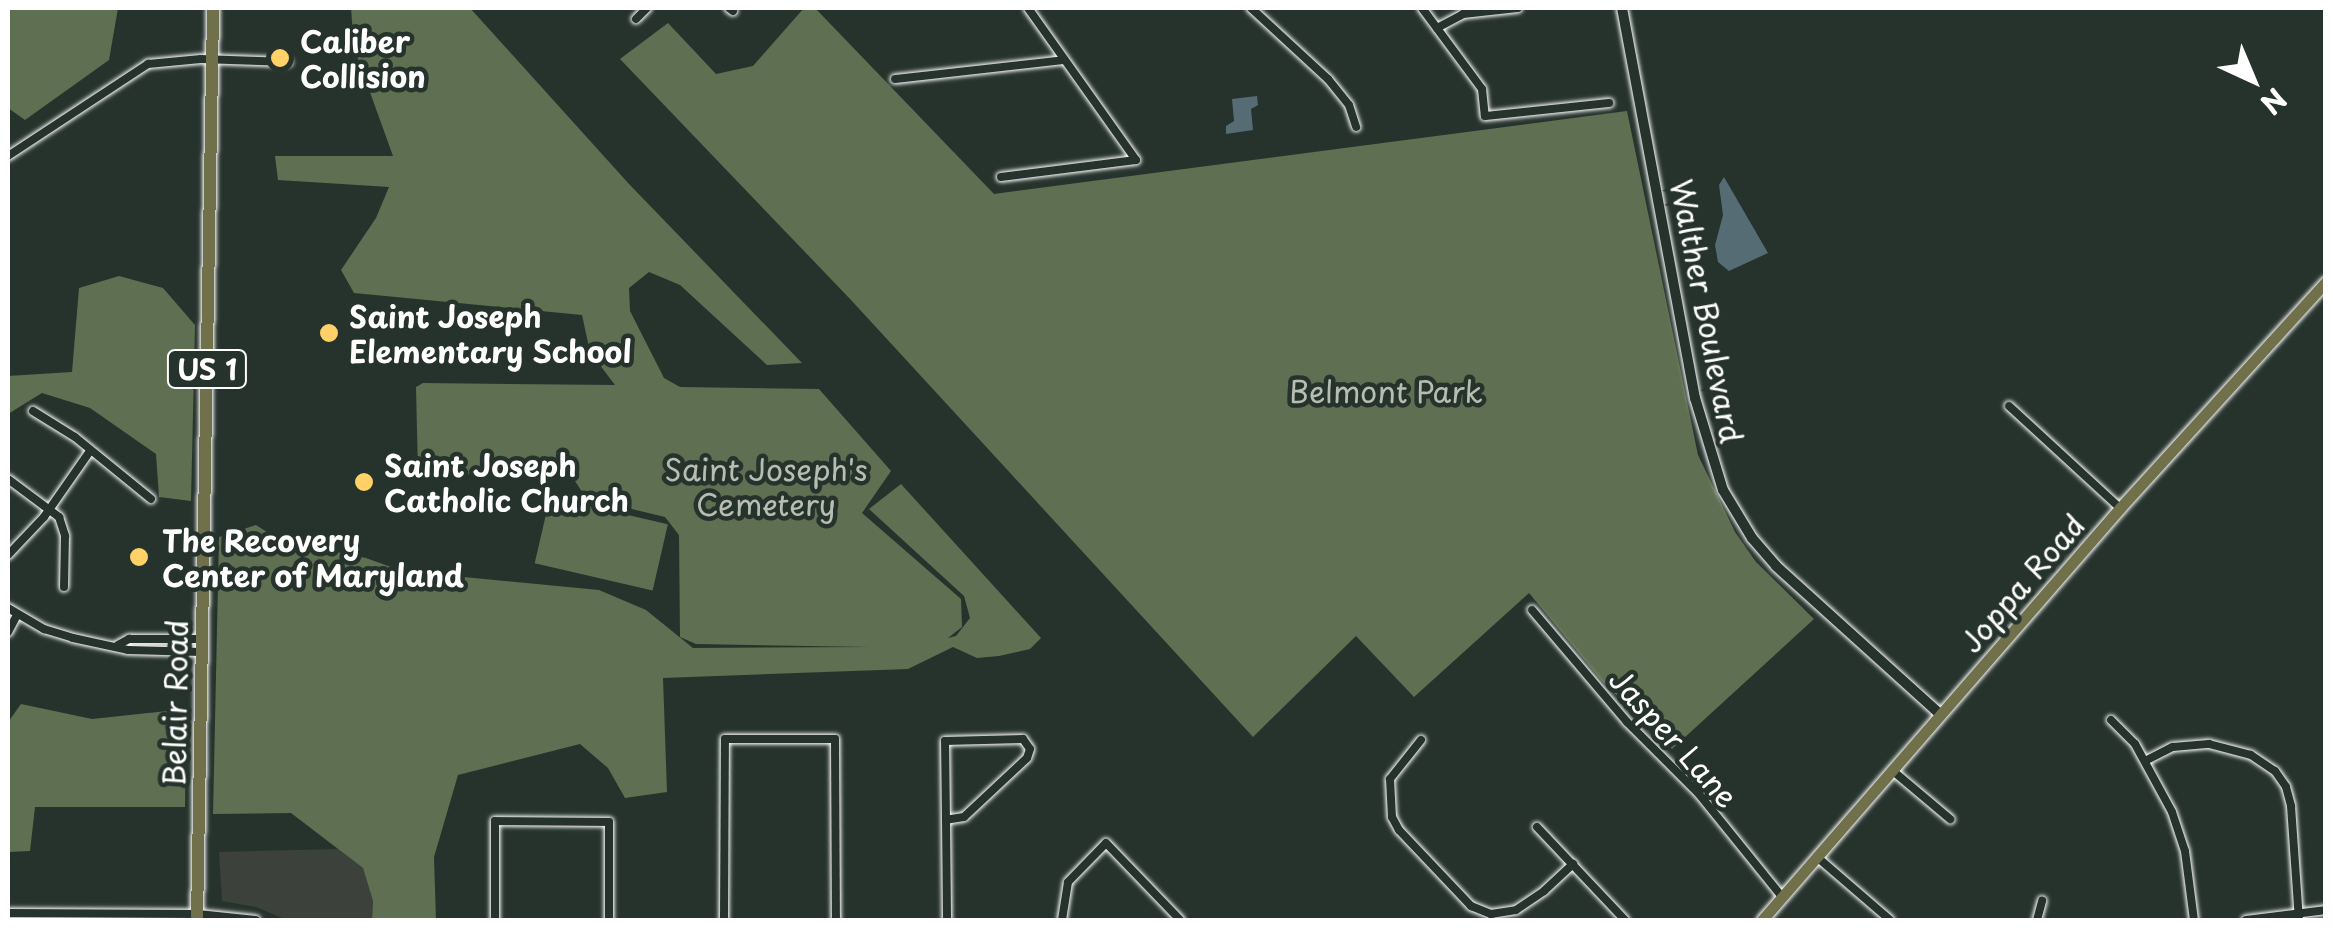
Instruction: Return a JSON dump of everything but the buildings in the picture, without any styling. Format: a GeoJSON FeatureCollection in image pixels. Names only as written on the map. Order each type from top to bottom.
{"type":"FeatureCollection","features":[{"type":"Feature","properties":{"kind":"highway","name":"Belair Road"},"geometry":{"type":"LineString","coordinates":[[198,917],[213,8]]}},
{"type":"Feature","properties":{"kind":"main road","name":"Walther Boulevard"},"geometry":{"type":"LineString","coordinates":[[1622,8],[1695,398],[1716,476],[1764,553],[1941,715]]}},
{"type":"Feature","properties":{"kind":"main road","name":"Joppa Road"},"geometry":{"type":"LineString","coordinates":[[1762,920],[2120,508],[2326,282]]}},
{"type":"Feature","properties":{"kind":"street"},"geometry":{"type":"LineString","coordinates":[[636,19],[647,8]]}},
{"type":"Feature","properties":{"kind":"street"},"geometry":{"type":"LineString","coordinates":[[1001,177],[1136,160],[1028,8]]}},
{"type":"Feature","properties":{"kind":"street"},"geometry":{"type":"LineString","coordinates":[[1251,8],[1328,79],[1349,105],[1356,127]]}},
{"type":"Feature","properties":{"kind":"street"},"geometry":{"type":"LineString","coordinates":[[1422,8],[1482,89],[1485,116],[1609,103]]}},
{"type":"Feature","properties":{"kind":"street"},"geometry":{"type":"LineString","coordinates":[[1437,28],[1462,14],[1518,8]]}},
{"type":"Feature","properties":{"kind":"street"},"geometry":{"type":"LineString","coordinates":[[8,156],[136,70],[165,60],[288,62]]}},
{"type":"Feature","properties":{"kind":"street"},"geometry":{"type":"LineString","coordinates":[[895,79],[1064,60]]}},
{"type":"Feature","properties":{"kind":"street"},"geometry":{"type":"LineString","coordinates":[[2009,406],[2120,508]]}},
{"type":"Feature","properties":{"kind":"street"},"geometry":{"type":"LineString","coordinates":[[32,411],[75,437],[150,498]]}},
{"type":"Feature","properties":{"kind":"street"},"geometry":{"type":"LineString","coordinates":[[8,555],[52,508],[90,452]]}},
{"type":"Feature","properties":{"kind":"street"},"geometry":{"type":"LineString","coordinates":[[8,480],[52,508],[65,536],[64,587]]}},
{"type":"Feature","properties":{"kind":"street"},"geometry":{"type":"LineString","coordinates":[[8,608],[60,634],[118,645],[129,638],[201,646]]}},
{"type":"Feature","properties":{"kind":"street","name":"Jasper Lane"},"geometry":{"type":"LineString","coordinates":[[1532,610],[1626,722],[1699,794],[1782,897]]}},
{"type":"Feature","properties":{"kind":"street"},"geometry":{"type":"LineString","coordinates":[[8,632],[16,614]]}},
{"type":"Feature","properties":{"kind":"street"},"geometry":{"type":"LineString","coordinates":[[2110,720],[2129,735],[2145,761],[2181,837],[2194,920]]}},
{"type":"Feature","properties":{"kind":"street"},"geometry":{"type":"LineString","coordinates":[[724,920],[725,739],[835,738],[836,920]]}},
{"type":"Feature","properties":{"kind":"street"},"geometry":{"type":"LineString","coordinates":[[946,820],[964,817],[1027,758],[1028,744],[1020,738],[946,741],[946,820],[947,920]]}},
{"type":"Feature","properties":{"kind":"street"},"geometry":{"type":"LineString","coordinates":[[1421,740],[1390,778],[1392,817],[1399,830],[1470,906],[1490,914],[1516,910],[1544,892],[1572,864]]}},
{"type":"Feature","properties":{"kind":"street"},"geometry":{"type":"LineString","coordinates":[[2145,761],[2173,747],[2209,744],[2251,756],[2274,771],[2291,806],[2298,917]]}},
{"type":"Feature","properties":{"kind":"street"},"geometry":{"type":"LineString","coordinates":[[1893,770],[1950,819]]}},
{"type":"Feature","properties":{"kind":"street"},"geometry":{"type":"LineString","coordinates":[[495,920],[494,821],[609,822],[609,920]]}},
{"type":"Feature","properties":{"kind":"street"},"geometry":{"type":"LineString","coordinates":[[1537,827],[1625,920]]}},
{"type":"Feature","properties":{"kind":"street"},"geometry":{"type":"LineString","coordinates":[[1062,920],[1068,882],[1106,843],[1180,920]]}},
{"type":"Feature","properties":{"kind":"street"},"geometry":{"type":"LineString","coordinates":[[1817,857],[1890,920]]}},
{"type":"Feature","properties":{"kind":"street"},"geometry":{"type":"LineString","coordinates":[[2037,920],[2042,901]]}},
{"type":"Feature","properties":{"kind":"street"},"geometry":{"type":"LineString","coordinates":[[2246,920],[2298,917],[2326,910]]}},
{"type":"Feature","properties":{"kind":"street"},"geometry":{"type":"LineString","coordinates":[[8,912],[256,920]]}},
{"type":"Feature","properties":{"kind":"shaded area"},"geometry":{"type":"Polygon","coordinates":[[[338,849],[363,868],[373,901],[372,920],[287,920],[256,907],[222,901],[219,852],[338,849]]]}},
{"type":"Feature","properties":{"kind":"green space"},"geometry":{"type":"Polygon","coordinates":[[[8,8],[118,8],[109,60],[25,120],[8,108],[8,8]]]}},
{"type":"Feature","properties":{"kind":"green space","name":"Saint Joseph's Cemetery"},"geometry":{"type":"Polygon","coordinates":[[[351,8],[470,8],[629,184],[802,363],[767,365],[680,285],[649,272],[629,288],[630,311],[664,378],[680,387],[819,389],[891,471],[862,513],[961,599],[962,627],[948,638],[956,636],[970,618],[964,596],[869,509],[901,484],[1041,638],[1030,649],[999,656],[977,658],[953,647],[908,669],[663,678],[667,792],[625,798],[608,768],[580,744],[458,775],[434,857],[436,920],[372,920],[373,901],[363,868],[291,813],[213,814],[219,537],[256,525],[281,541],[366,558],[402,571],[599,590],[646,610],[693,648],[870,647],[696,644],[680,637],[679,535],[665,517],[586,498],[575,481],[565,476],[418,473],[416,387],[423,383],[615,385],[590,352],[582,315],[354,293],[341,270],[376,218],[389,187],[278,180],[275,156],[393,156],[354,48],[351,8]]]}},
{"type":"Feature","properties":{"kind":"green space","name":"Belmont Park"},"geometry":{"type":"Polygon","coordinates":[[[804,8],[815,8],[994,194],[1627,111],[1698,455],[1735,532],[1756,562],[1814,619],[1672,749],[1602,681],[1529,593],[1414,697],[1356,636],[1253,737],[851,300],[620,59],[668,23],[716,74],[753,66],[804,8]]]}},
{"type":"Feature","properties":{"kind":"green space"},"geometry":{"type":"Polygon","coordinates":[[[119,276],[163,288],[195,325],[191,501],[159,497],[156,454],[90,408],[42,393],[8,414],[8,376],[72,372],[79,288],[119,276]]]}},
{"type":"Feature","properties":{"kind":"green space"},"geometry":{"type":"Polygon","coordinates":[[[550,497],[668,524],[653,590],[535,563],[550,497]]]}},
{"type":"Feature","properties":{"kind":"green space"},"geometry":{"type":"Polygon","coordinates":[[[21,704],[92,719],[186,709],[185,807],[35,807],[30,851],[8,852],[8,722],[21,704]]]}},
{"type":"Feature","properties":{"kind":"water"},"geometry":{"type":"Polygon","coordinates":[[[1257,96],[1258,105],[1251,109],[1253,130],[1226,134],[1226,126],[1234,121],[1232,99],[1257,96]]]}},
{"type":"Feature","properties":{"kind":"water"},"geometry":{"type":"Polygon","coordinates":[[[1724,177],[1768,253],[1729,271],[1718,262],[1715,245],[1723,215],[1719,185],[1724,177]]]}},
{"type":"Feature","properties":{"kind":"place","name":"Caliber Collision"},"geometry":{"type":"Point","coordinates":[280,58]}},
{"type":"Feature","properties":{"kind":"place","name":"Saint Joseph Elementary School"},"geometry":{"type":"Point","coordinates":[329,333]}},
{"type":"Feature","properties":{"kind":"place","name":"Saint Joseph Catholic Church"},"geometry":{"type":"Point","coordinates":[364,482]}},
{"type":"Feature","properties":{"kind":"place","name":"The Recovery Center of Maryland"},"geometry":{"type":"Point","coordinates":[139,557]}}]}
